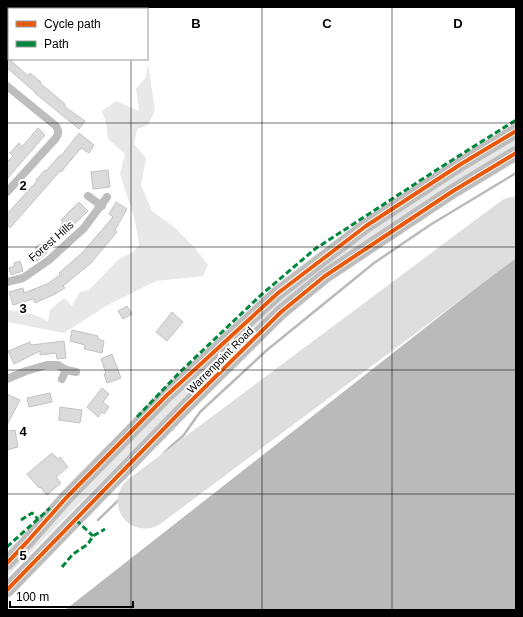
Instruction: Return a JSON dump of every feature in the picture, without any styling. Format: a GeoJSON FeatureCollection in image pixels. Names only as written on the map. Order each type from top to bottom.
{"type":"FeatureCollection","features":[{"type":"Feature","properties":{"kind":"highway","name":"Warrenpoint Road"},"geometry":{"type":"LineString","coordinates":[[7,563],[66,498],[167,395],[278,293],[366,226],[461,164],[516,131]]}},
{"type":"Feature","properties":{"kind":"highway","name":"Warrenpoint Road"},"geometry":{"type":"LineString","coordinates":[[7,590],[185,407],[281,312],[326,276],[367,248],[453,191],[516,153]]}},
{"type":"Feature","properties":{"kind":"street"},"geometry":{"type":"LineString","coordinates":[[7,86],[56,126],[58,134],[7,192]]}},
{"type":"Feature","properties":{"kind":"street"},"geometry":{"type":"LineString","coordinates":[[88,196],[102,206]]}},
{"type":"Feature","properties":{"kind":"street","name":"Forest Hills"},"geometry":{"type":"LineString","coordinates":[[7,282],[23,278],[49,260],[84,228],[102,206],[107,197]]}},
{"type":"Feature","properties":{"kind":"street"},"geometry":{"type":"LineString","coordinates":[[7,379],[47,364],[58,365],[66,370],[76,372]]}},
{"type":"Feature","properties":{"kind":"street"},"geometry":{"type":"LineString","coordinates":[[62,379],[66,370]]}},
{"type":"Feature","properties":{"kind":"shaded area"},"geometry":{"type":"Polygon","coordinates":[[[148,64],[155,110],[148,125],[137,129],[134,144],[146,158],[141,185],[152,211],[174,227],[195,248],[208,265],[203,276],[156,281],[108,305],[64,333],[7,322],[7,312],[9,310],[25,312],[48,322],[50,310],[64,298],[72,306],[80,292],[89,290],[119,259],[133,252],[139,245],[134,217],[120,174],[125,154],[108,139],[106,123],[102,111],[116,101],[139,111],[136,89],[146,77],[148,64]]]}},
{"type":"Feature","properties":{"kind":"shaded area"},"geometry":{"type":"Polygon","coordinates":[[[516,136],[516,147],[307,284],[199,384],[7,576],[7,571],[45,530],[231,340],[309,273],[399,210],[516,136]]]}},
{"type":"Feature","properties":{"kind":"shaded area"},"geometry":{"type":"Polygon","coordinates":[[[516,257],[516,610],[65,610],[495,273],[516,257]]]}},
{"type":"Feature","properties":{"kind":"building"},"geometry":{"type":"Polygon","coordinates":[[[7,57],[8,60],[10,60],[28,76],[30,73],[41,82],[40,83],[65,104],[64,106],[85,121],[79,129],[35,93],[7,68],[7,57]]]}},
{"type":"Feature","properties":{"kind":"building"},"geometry":{"type":"Polygon","coordinates":[[[38,128],[45,135],[7,179],[7,162],[13,156],[10,153],[19,143],[22,147],[38,128]]]}},
{"type":"Feature","properties":{"kind":"building"},"geometry":{"type":"Polygon","coordinates":[[[79,133],[94,145],[89,153],[81,148],[10,228],[7,224],[7,214],[45,170],[46,171],[60,155],[61,156],[79,133]]]}},
{"type":"Feature","properties":{"kind":"building"},"geometry":{"type":"Polygon","coordinates":[[[108,170],[110,187],[93,189],[91,172],[108,170]]]}},
{"type":"Feature","properties":{"kind":"building"},"geometry":{"type":"Polygon","coordinates":[[[79,202],[88,211],[65,233],[59,227],[63,222],[61,220],[79,202]]]}},
{"type":"Feature","properties":{"kind":"building"},"geometry":{"type":"Polygon","coordinates":[[[116,202],[127,209],[115,230],[117,232],[91,263],[63,286],[65,288],[53,295],[35,303],[33,299],[13,305],[9,292],[23,288],[24,293],[47,284],[60,275],[59,273],[82,253],[113,217],[109,214],[116,202]]]}},
{"type":"Feature","properties":{"kind":"building"},"geometry":{"type":"Polygon","coordinates":[[[40,244],[47,253],[37,261],[32,254],[37,251],[35,248],[40,244]]]}},
{"type":"Feature","properties":{"kind":"building"},"geometry":{"type":"Polygon","coordinates":[[[20,261],[23,271],[11,275],[9,268],[14,266],[14,263],[20,261]]]}},
{"type":"Feature","properties":{"kind":"building"},"geometry":{"type":"Polygon","coordinates":[[[127,306],[132,314],[123,319],[118,311],[127,306]]]}},
{"type":"Feature","properties":{"kind":"building"},"geometry":{"type":"Polygon","coordinates":[[[172,312],[183,322],[167,341],[156,332],[172,312]]]}},
{"type":"Feature","properties":{"kind":"building"},"geometry":{"type":"Polygon","coordinates":[[[72,330],[98,336],[98,339],[104,341],[102,353],[84,349],[85,345],[70,341],[72,330]]]}},
{"type":"Feature","properties":{"kind":"building"},"geometry":{"type":"Polygon","coordinates":[[[64,341],[66,358],[57,359],[56,353],[40,355],[40,351],[14,364],[8,351],[30,342],[31,345],[64,341]]]}},
{"type":"Feature","properties":{"kind":"building"},"geometry":{"type":"Polygon","coordinates":[[[112,354],[121,378],[107,383],[104,374],[106,373],[101,359],[112,354]]]}},
{"type":"Feature","properties":{"kind":"building"},"geometry":{"type":"Polygon","coordinates":[[[102,388],[109,394],[103,402],[109,407],[104,414],[102,412],[98,417],[87,407],[102,388]]]}},
{"type":"Feature","properties":{"kind":"building"},"geometry":{"type":"Polygon","coordinates":[[[50,393],[52,402],[29,407],[27,398],[50,393]]]}},
{"type":"Feature","properties":{"kind":"building"},"geometry":{"type":"Polygon","coordinates":[[[7,394],[20,400],[7,425],[7,394]]]}},
{"type":"Feature","properties":{"kind":"building"},"geometry":{"type":"Polygon","coordinates":[[[60,407],[82,410],[80,423],[59,420],[60,407]]]}},
{"type":"Feature","properties":{"kind":"building"},"geometry":{"type":"Polygon","coordinates":[[[15,430],[18,447],[7,450],[7,431],[15,430]]]}},
{"type":"Feature","properties":{"kind":"building"},"geometry":{"type":"Polygon","coordinates":[[[52,453],[58,459],[60,457],[68,467],[56,477],[61,483],[47,495],[27,474],[52,453]]]}},
{"type":"Feature","properties":{"kind":"waterway"},"geometry":{"type":"LineString","coordinates":[[98,520],[169,448],[183,436],[200,412],[267,350],[374,263],[430,225],[516,173]]}},
{"type":"Feature","properties":{"kind":"runway"},"geometry":{"type":"LineString","coordinates":[[145,501],[516,224]]}},
{"type":"Feature","properties":{"kind":"marked path"},"geometry":{"type":"LineString","coordinates":[[137,417],[179,373],[261,295],[315,249],[516,120]]}},
{"type":"Feature","properties":{"kind":"marked path"},"geometry":{"type":"LineString","coordinates":[[7,547],[50,508]]}},
{"type":"Feature","properties":{"kind":"marked path"},"geometry":{"type":"LineString","coordinates":[[21,520],[32,513],[38,519]]}},
{"type":"Feature","properties":{"kind":"marked path"},"geometry":{"type":"LineString","coordinates":[[76,520],[93,536]]}},
{"type":"Feature","properties":{"kind":"marked path"},"geometry":{"type":"LineString","coordinates":[[62,567],[73,554],[88,544],[93,536],[105,529]]}},
{"type":"Feature","properties":{"kind":"cycle path"},"geometry":{"type":"LineString","coordinates":[[7,563],[66,498],[167,395],[278,293],[366,226],[461,164],[516,131]]}},
{"type":"Feature","properties":{"kind":"cycle path"},"geometry":{"type":"LineString","coordinates":[[7,590],[185,407],[281,312],[325,276],[453,191],[516,153]]}}]}
